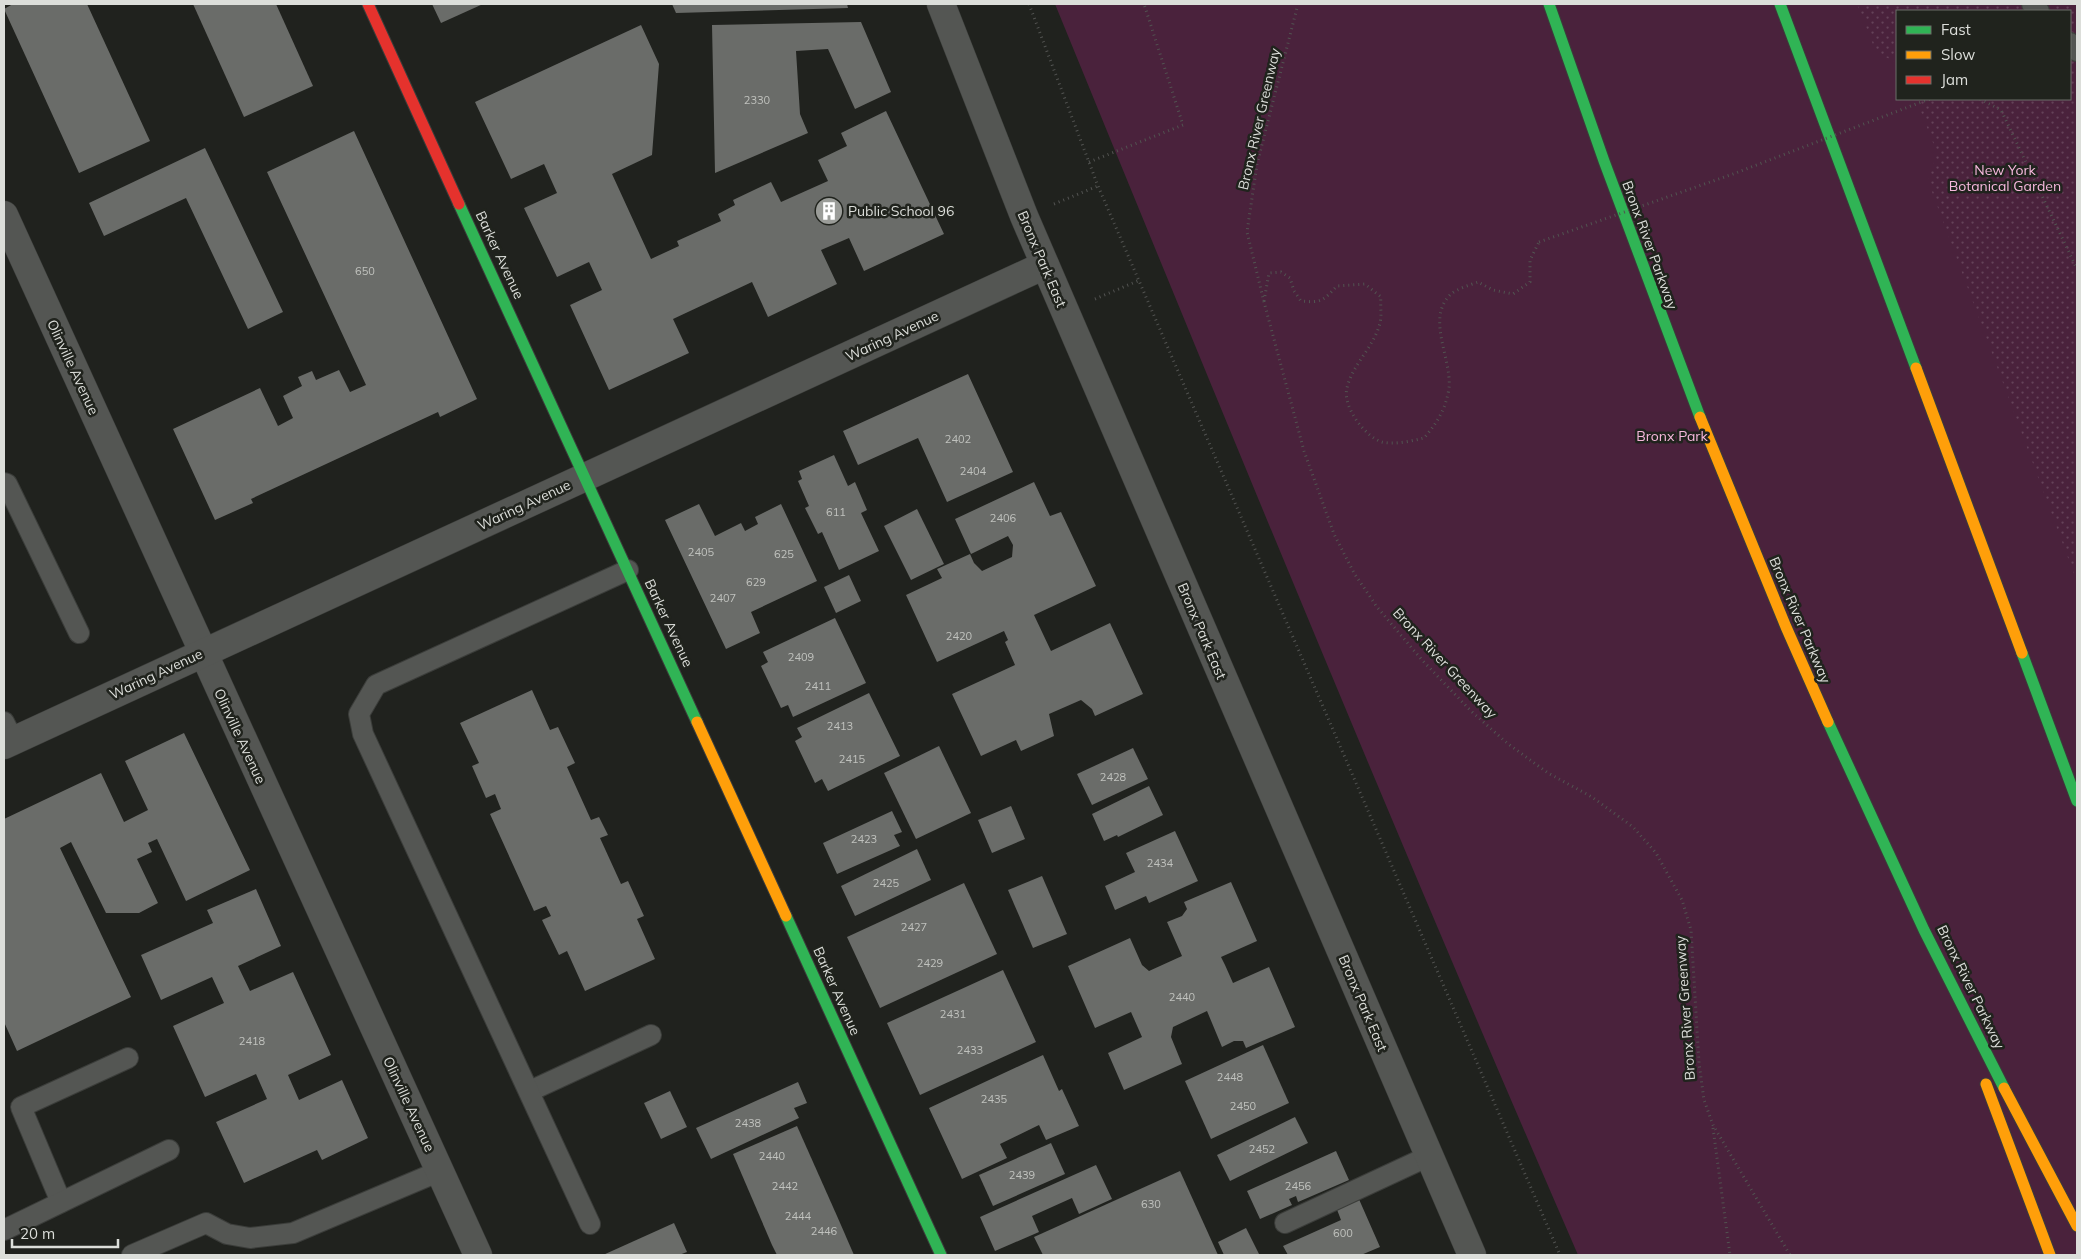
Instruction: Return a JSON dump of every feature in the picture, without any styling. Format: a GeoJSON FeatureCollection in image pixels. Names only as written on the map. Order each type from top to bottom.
{"type":"FeatureCollection","features":[{"type":"Feature","properties":{"kind":"main road","name":"Barker Avenue"},"geometry":{"type":"LineString","coordinates":[[368,4],[941,1255]]}},
{"type":"Feature","properties":{"kind":"main road","name":"Bronx River Parkway"},"geometry":{"type":"LineString","coordinates":[[1549,4],[1628,232],[1727,486],[1773,598],[1882,840],[2000,1080],[2077,1226]]}},
{"type":"Feature","properties":{"kind":"main road"},"geometry":{"type":"LineString","coordinates":[[1780,4],[2077,801]]}},
{"type":"Feature","properties":{"kind":"main road"},"geometry":{"type":"LineString","coordinates":[[1940,959],[2050,1255]]}},
{"type":"Feature","properties":{"kind":"street","name":"Bronx Park East"},"geometry":{"type":"LineString","coordinates":[[941,4],[1024,216],[1472,1255]]}},
{"type":"Feature","properties":{"kind":"street","name":"Olinville Avenue"},"geometry":{"type":"LineString","coordinates":[[4,216],[478,1255]]}},
{"type":"Feature","properties":{"kind":"street","name":"Waring Avenue"},"geometry":{"type":"LineString","coordinates":[[7,736],[202,653],[1045,265]]}},
{"type":"Feature","properties":{"kind":"lane"},"geometry":{"type":"LineString","coordinates":[[4,484],[7,484],[79,633]]}},
{"type":"Feature","properties":{"kind":"lane"},"geometry":{"type":"LineString","coordinates":[[590,1224],[364,734],[359,714],[376,685],[628,570]]}},
{"type":"Feature","properties":{"kind":"lane"},"geometry":{"type":"LineString","coordinates":[[530,1091],[651,1035]]}},
{"type":"Feature","properties":{"kind":"lane"},"geometry":{"type":"LineString","coordinates":[[61,1202],[20,1107],[128,1058]]}},
{"type":"Feature","properties":{"kind":"lane"},"geometry":{"type":"LineString","coordinates":[[4,1230],[169,1150]]}},
{"type":"Feature","properties":{"kind":"lane"},"geometry":{"type":"LineString","coordinates":[[1285,1223],[1430,1156]]}},
{"type":"Feature","properties":{"kind":"lane"},"geometry":{"type":"LineString","coordinates":[[132,1255],[206,1223],[227,1234],[250,1238],[293,1233],[440,1171]]}},
{"type":"Feature","properties":{"kind":"path"},"geometry":{"type":"LineString","coordinates":[[1029,4],[1098,186],[1560,1255]]}},
{"type":"Feature","properties":{"kind":"path"},"geometry":{"type":"LineString","coordinates":[[1089,162],[1183,125],[1144,4]]}},
{"type":"Feature","properties":{"kind":"path","name":"Bronx River Greenway"},"geometry":{"type":"LineString","coordinates":[[1298,4],[1257,164],[1247,232],[1304,451],[1334,534],[1354,573],[1377,607],[1422,660],[1471,711],[1548,773],[1592,796],[1633,827],[1656,853],[1682,900],[1691,930],[1699,1063],[1704,1100],[1713,1125],[1790,1255]]}},
{"type":"Feature","properties":{"kind":"path"},"geometry":{"type":"LineString","coordinates":[[1264,302],[1268,273],[1281,272],[1290,278],[1294,291],[1301,301],[1318,302],[1328,296],[1337,286],[1365,284],[1381,297],[1380,323],[1346,389],[1350,413],[1363,428],[1381,442],[1402,442],[1424,438],[1439,420],[1449,387],[1446,354],[1440,327],[1441,311],[1451,294],[1478,282],[1493,290],[1513,294],[1530,282],[1530,260],[1539,242],[1733,174],[1928,100]]}},
{"type":"Feature","properties":{"kind":"path"},"geometry":{"type":"LineString","coordinates":[[1982,100],[2001,110],[2077,268]]}},
{"type":"Feature","properties":{"kind":"path"},"geometry":{"type":"LineString","coordinates":[[1024,216],[1098,186]]}},
{"type":"Feature","properties":{"kind":"path"},"geometry":{"type":"LineString","coordinates":[[1065,312],[1140,280]]}},
{"type":"Feature","properties":{"kind":"path"},"geometry":{"type":"LineString","coordinates":[[1713,1125],[1730,1255]]}},
{"type":"Feature","properties":{"kind":"green space","name":"Bronx Park"},"geometry":{"type":"Polygon","coordinates":[[[1055,4],[2077,4],[2077,1255],[1578,1255],[1248,474],[1055,4]]]}},
{"type":"Feature","properties":{"kind":"green space","name":"New York Botanical Garden"},"geometry":{"type":"Polygon","coordinates":[[[1857,4],[2077,4],[2077,582],[1928,181],[1937,153],[1916,100],[2071,100],[2071,10],[1896,10],[1896,62],[1876,52],[1857,4]]]}},
{"type":"Feature","properties":{"kind":"building"},"geometry":{"type":"Polygon","coordinates":[[[13,4],[87,4],[150,141],[79,173],[4,9],[13,4]]]}},
{"type":"Feature","properties":{"kind":"building"},"geometry":{"type":"Polygon","coordinates":[[[193,4],[276,4],[313,86],[244,117],[193,4]]]}},
{"type":"Feature","properties":{"kind":"building"},"geometry":{"type":"Polygon","coordinates":[[[432,4],[483,4],[441,23],[432,4]]]}},
{"type":"Feature","properties":{"kind":"building"},"geometry":{"type":"Polygon","coordinates":[[[672,4],[847,4],[848,8],[676,13],[672,4]]]}},
{"type":"Feature","properties":{"kind":"building"},"geometry":{"type":"Polygon","coordinates":[[[861,22],[891,92],[855,109],[828,49],[796,51],[800,114],[808,133],[715,173],[712,25],[861,22]]]}},
{"type":"Feature","properties":{"kind":"building","name":"Public School 96"},"geometry":{"type":"Polygon","coordinates":[[[641,25],[659,64],[652,155],[612,174],[651,259],[679,246],[677,241],[721,221],[718,214],[735,205],[733,200],[771,182],[781,202],[828,181],[818,160],[847,146],[841,133],[886,111],[944,234],[864,271],[849,238],[821,250],[837,284],[768,317],[752,282],[673,319],[689,353],[609,390],[570,305],[602,290],[589,262],[557,277],[524,208],[557,193],[544,164],[511,179],[475,102],[641,25]]]}},
{"type":"Feature","properties":{"kind":"building"},"geometry":{"type":"Polygon","coordinates":[[[354,131],[477,399],[440,417],[438,412],[251,499],[253,503],[215,520],[173,429],[260,388],[278,426],[293,418],[283,396],[302,386],[298,377],[312,371],[316,380],[339,370],[350,392],[366,385],[267,172],[354,131]]]}},
{"type":"Feature","properties":{"kind":"building"},"geometry":{"type":"Polygon","coordinates":[[[205,148],[283,312],[248,329],[186,198],[104,236],[89,203],[205,148]]]}},
{"type":"Feature","properties":{"kind":"building"},"geometry":{"type":"Polygon","coordinates":[[[968,374],[1013,472],[947,502],[918,438],[858,465],[843,431],[968,374]]]}},
{"type":"Feature","properties":{"kind":"building"},"geometry":{"type":"Polygon","coordinates":[[[834,455],[848,486],[855,482],[867,510],[861,513],[879,551],[839,570],[822,532],[818,534],[805,508],[809,506],[798,481],[802,479],[799,471],[834,455]]]}},
{"type":"Feature","properties":{"kind":"building"},"geometry":{"type":"Polygon","coordinates":[[[1034,482],[1050,516],[1061,512],[1096,586],[1034,615],[1051,651],[1110,623],[1143,694],[1095,716],[1092,709],[1081,700],[1049,714],[1054,736],[1021,751],[1016,740],[981,756],[952,694],[1015,665],[1005,642],[1008,640],[1004,631],[937,662],[906,595],[942,578],[937,569],[970,554],[974,563],[982,571],[1012,557],[1013,545],[1008,536],[971,554],[955,519],[1034,482]]]}},
{"type":"Feature","properties":{"kind":"building"},"geometry":{"type":"Polygon","coordinates":[[[699,504],[715,536],[741,523],[745,531],[758,524],[755,517],[781,504],[817,581],[751,612],[760,633],[726,649],[665,520],[699,504]]]}},
{"type":"Feature","properties":{"kind":"building"},"geometry":{"type":"Polygon","coordinates":[[[917,509],[944,564],[911,580],[884,526],[917,509]]]}},
{"type":"Feature","properties":{"kind":"building"},"geometry":{"type":"Polygon","coordinates":[[[849,575],[861,601],[836,613],[824,587],[849,575]]]}},
{"type":"Feature","properties":{"kind":"building"},"geometry":{"type":"Polygon","coordinates":[[[835,618],[866,683],[793,717],[788,705],[781,708],[761,666],[768,662],[763,652],[835,618]]]}},
{"type":"Feature","properties":{"kind":"building"},"geometry":{"type":"Polygon","coordinates":[[[532,690],[550,730],[558,727],[575,763],[567,767],[591,820],[599,817],[608,835],[600,838],[621,884],[628,881],[644,916],[637,919],[655,959],[585,991],[567,951],[559,955],[542,920],[551,916],[546,906],[534,911],[490,814],[501,809],[495,794],[486,798],[472,766],[479,763],[460,723],[532,690]]]}},
{"type":"Feature","properties":{"kind":"building"},"geometry":{"type":"Polygon","coordinates":[[[869,693],[900,756],[828,791],[822,779],[815,783],[795,741],[802,737],[797,728],[869,693]]]}},
{"type":"Feature","properties":{"kind":"building"},"geometry":{"type":"Polygon","coordinates":[[[184,733],[250,870],[186,901],[157,839],[148,843],[152,852],[137,859],[158,903],[139,913],[106,913],[71,842],[60,848],[131,997],[17,1051],[4,1022],[4,819],[101,773],[124,822],[148,810],[125,761],[184,733]]]}},
{"type":"Feature","properties":{"kind":"building"},"geometry":{"type":"Polygon","coordinates":[[[939,746],[971,813],[916,839],[884,773],[939,746]]]}},
{"type":"Feature","properties":{"kind":"building"},"geometry":{"type":"Polygon","coordinates":[[[1133,748],[1148,779],[1092,805],[1077,774],[1133,748]]]}},
{"type":"Feature","properties":{"kind":"building"},"geometry":{"type":"Polygon","coordinates":[[[1149,786],[1163,815],[1118,837],[1117,835],[1104,841],[1092,814],[1149,786]]]}},
{"type":"Feature","properties":{"kind":"building"},"geometry":{"type":"Polygon","coordinates":[[[1011,806],[1025,839],[992,853],[978,820],[1011,806]]]}},
{"type":"Feature","properties":{"kind":"building"},"geometry":{"type":"Polygon","coordinates":[[[892,811],[902,832],[894,835],[900,846],[837,874],[823,843],[892,811]]]}},
{"type":"Feature","properties":{"kind":"building"},"geometry":{"type":"Polygon","coordinates":[[[1175,831],[1198,881],[1149,903],[1146,896],[1115,910],[1105,886],[1135,872],[1126,853],[1175,831]]]}},
{"type":"Feature","properties":{"kind":"building"},"geometry":{"type":"Polygon","coordinates":[[[917,849],[931,880],[855,916],[841,886],[917,849]]]}},
{"type":"Feature","properties":{"kind":"building"},"geometry":{"type":"Polygon","coordinates":[[[1042,876],[1067,934],[1033,948],[1008,890],[1042,876]]]}},
{"type":"Feature","properties":{"kind":"building"},"geometry":{"type":"Polygon","coordinates":[[[1231,882],[1257,941],[1221,957],[1233,983],[1269,967],[1295,1027],[1246,1048],[1243,1041],[1234,1041],[1222,1047],[1207,1011],[1173,1027],[1171,1037],[1182,1064],[1124,1090],[1108,1053],[1142,1037],[1131,1012],[1095,1028],[1068,966],[1130,938],[1142,965],[1149,971],[1182,956],[1167,922],[1182,916],[1187,909],[1184,902],[1231,882]]]}},
{"type":"Feature","properties":{"kind":"building"},"geometry":{"type":"Polygon","coordinates":[[[964,883],[997,954],[880,1008],[847,937],[964,883]]]}},
{"type":"Feature","properties":{"kind":"building"},"geometry":{"type":"Polygon","coordinates":[[[256,889],[281,946],[238,966],[250,991],[293,972],[331,1055],[288,1075],[299,1100],[342,1080],[368,1138],[322,1160],[317,1150],[244,1183],[216,1122],[267,1099],[256,1074],[205,1097],[173,1026],[224,1003],[212,977],[161,1000],[141,955],[213,923],[207,910],[256,889]]]}},
{"type":"Feature","properties":{"kind":"building"},"geometry":{"type":"Polygon","coordinates":[[[1003,970],[1036,1042],[920,1095],[887,1023],[1003,970]]]}},
{"type":"Feature","properties":{"kind":"building"},"geometry":{"type":"Polygon","coordinates":[[[1263,1045],[1289,1103],[1211,1139],[1185,1081],[1263,1045]]]}},
{"type":"Feature","properties":{"kind":"building"},"geometry":{"type":"Polygon","coordinates":[[[1043,1055],[1059,1091],[1062,1089],[1079,1126],[1046,1140],[1039,1125],[1000,1144],[1007,1158],[962,1179],[929,1108],[1043,1055]]]}},
{"type":"Feature","properties":{"kind":"building"},"geometry":{"type":"Polygon","coordinates":[[[798,1082],[807,1103],[794,1108],[799,1118],[711,1159],[696,1128],[798,1082]]]}},
{"type":"Feature","properties":{"kind":"building"},"geometry":{"type":"Polygon","coordinates":[[[670,1091],[687,1127],[661,1139],[644,1103],[670,1091]]]}},
{"type":"Feature","properties":{"kind":"building"},"geometry":{"type":"Polygon","coordinates":[[[1295,1117],[1308,1143],[1230,1181],[1217,1155],[1295,1117]]]}},
{"type":"Feature","properties":{"kind":"building"},"geometry":{"type":"Polygon","coordinates":[[[797,1126],[854,1255],[777,1255],[772,1245],[733,1154],[797,1126]]]}},
{"type":"Feature","properties":{"kind":"building"},"geometry":{"type":"Polygon","coordinates":[[[1051,1143],[1065,1174],[993,1206],[979,1175],[1051,1143]]]}},
{"type":"Feature","properties":{"kind":"building"},"geometry":{"type":"Polygon","coordinates":[[[1336,1151],[1349,1180],[1298,1202],[1296,1196],[1289,1199],[1292,1205],[1260,1219],[1247,1191],[1336,1151]]]}},
{"type":"Feature","properties":{"kind":"building"},"geometry":{"type":"Polygon","coordinates":[[[1096,1165],[1112,1199],[1079,1214],[1072,1198],[1032,1216],[1039,1232],[995,1251],[980,1217],[1096,1165]]]}},
{"type":"Feature","properties":{"kind":"building"},"geometry":{"type":"Polygon","coordinates":[[[1180,1171],[1218,1255],[1043,1255],[1034,1237],[1180,1171]]]}},
{"type":"Feature","properties":{"kind":"building"},"geometry":{"type":"Polygon","coordinates":[[[1358,1197],[1380,1247],[1361,1255],[1288,1255],[1283,1246],[1341,1220],[1336,1207],[1358,1197]]]}},
{"type":"Feature","properties":{"kind":"building"},"geometry":{"type":"Polygon","coordinates":[[[674,1223],[687,1252],[679,1255],[603,1255],[674,1223]]]}},
{"type":"Feature","properties":{"kind":"building"},"geometry":{"type":"Polygon","coordinates":[[[1246,1228],[1259,1254],[1224,1255],[1218,1242],[1246,1228]]]}},
{"type":"Feature","properties":{"kind":"traffic: fast"},"geometry":{"type":"LineString","coordinates":[[1549,4],[1604,161],[1700,417]]}},
{"type":"Feature","properties":{"kind":"traffic: fast"},"geometry":{"type":"LineString","coordinates":[[1780,4],[1916,368]]}},
{"type":"Feature","properties":{"kind":"traffic: fast"},"geometry":{"type":"LineString","coordinates":[[459,204],[697,722]]}},
{"type":"Feature","properties":{"kind":"traffic: fast"},"geometry":{"type":"LineString","coordinates":[[2022,653],[2077,801]]}},
{"type":"Feature","properties":{"kind":"traffic: fast"},"geometry":{"type":"LineString","coordinates":[[1828,722],[1924,930],[2004,1088]]}},
{"type":"Feature","properties":{"kind":"traffic: fast"},"geometry":{"type":"LineString","coordinates":[[786,916],[941,1255]]}},
{"type":"Feature","properties":{"kind":"traffic: slow"},"geometry":{"type":"LineString","coordinates":[[1916,368],[2022,653]]}},
{"type":"Feature","properties":{"kind":"traffic: slow"},"geometry":{"type":"LineString","coordinates":[[1700,417],[1786,627],[1828,722]]}},
{"type":"Feature","properties":{"kind":"traffic: slow"},"geometry":{"type":"LineString","coordinates":[[697,722],[786,916]]}},
{"type":"Feature","properties":{"kind":"traffic: slow"},"geometry":{"type":"LineString","coordinates":[[1986,1084],[2050,1255]]}},
{"type":"Feature","properties":{"kind":"traffic: slow"},"geometry":{"type":"LineString","coordinates":[[2004,1088],[2077,1226]]}},
{"type":"Feature","properties":{"kind":"traffic: jam"},"geometry":{"type":"LineString","coordinates":[[368,4],[459,204]]}},
{"type":"Feature","properties":{"kind":"place","name":"Public School 96"},"geometry":{"type":"Point","coordinates":[829,211]}}]}
